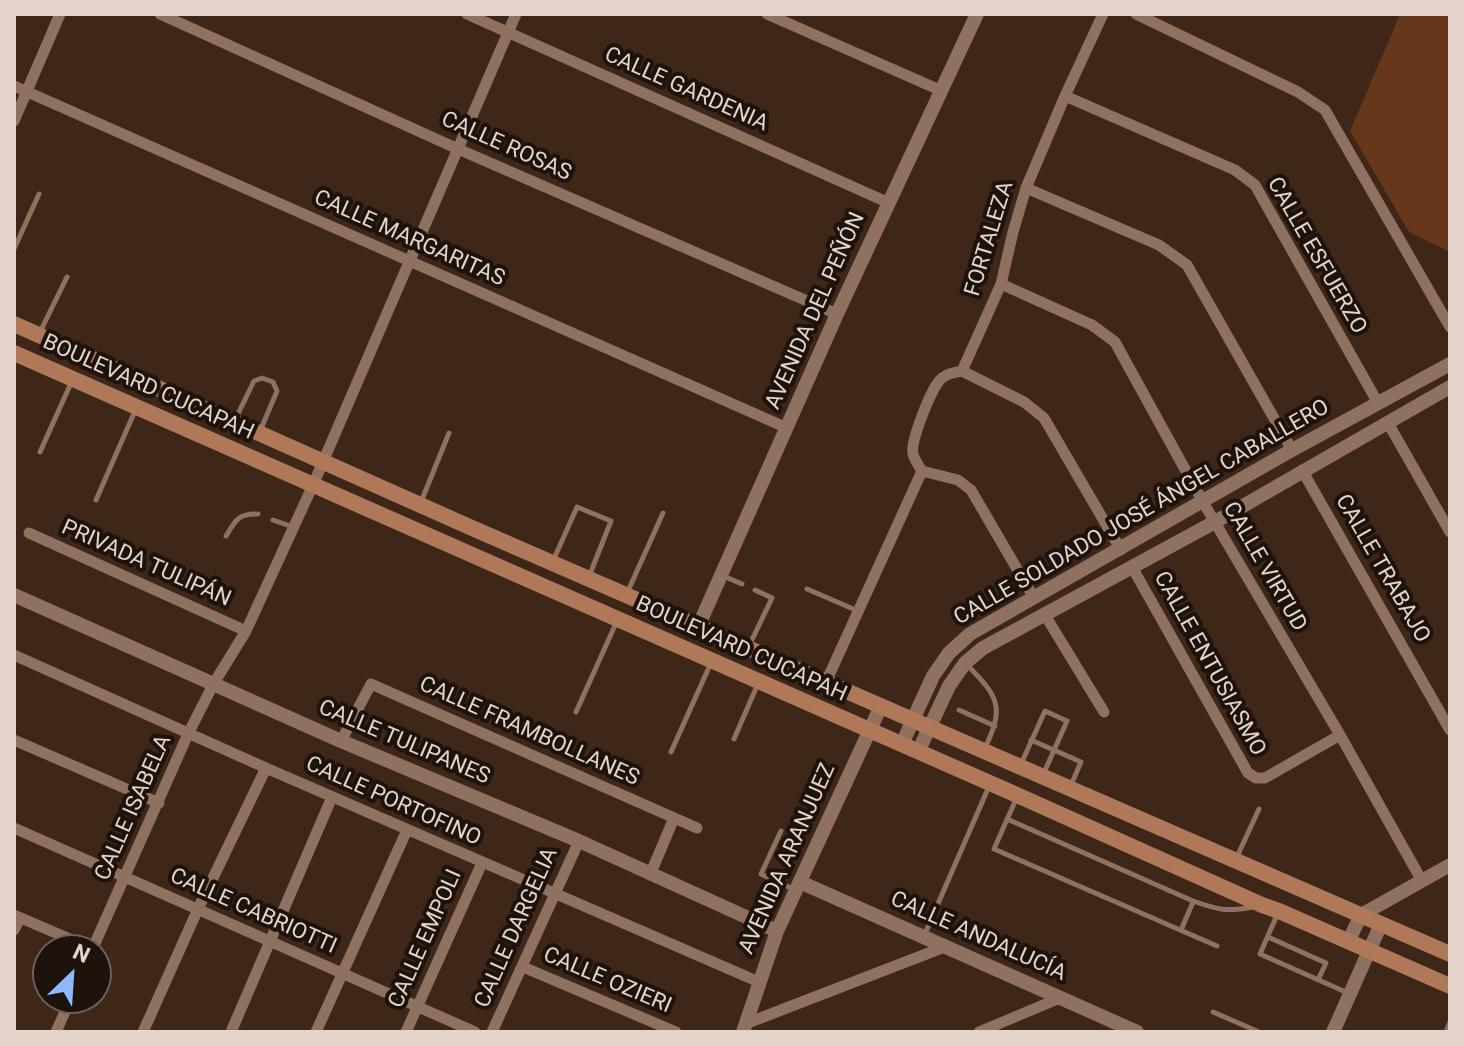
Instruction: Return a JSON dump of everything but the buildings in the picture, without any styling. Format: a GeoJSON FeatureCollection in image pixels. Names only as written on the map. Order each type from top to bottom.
{"type":"FeatureCollection","features":[{"type":"Feature","properties":{"kind":"main road","name":"BOULEVARD CUCAPAH"},"geometry":{"type":"LineString","coordinates":[[14,324],[626,596],[1448,952]]}},
{"type":"Feature","properties":{"kind":"main road","name":"BOULEVARD CUCAPAH"},"geometry":{"type":"LineString","coordinates":[[14,353],[1450,986]]}},
{"type":"Feature","properties":{"kind":"street"},"geometry":{"type":"LineString","coordinates":[[14,121],[60,14]]}},
{"type":"Feature","properties":{"kind":"street","name":"CALLE ROSAS"},"geometry":{"type":"LineString","coordinates":[[160,14],[458,149],[837,314]]}},
{"type":"Feature","properties":{"kind":"street","name":"CALLE GARDENIA"},"geometry":{"type":"LineString","coordinates":[[467,14],[889,203]]}},
{"type":"Feature","properties":{"kind":"street","name":"CALLE ISABELA"},"geometry":{"type":"LineString","coordinates":[[99,934],[188,734],[246,631],[294,528],[516,14]]}},
{"type":"Feature","properties":{"kind":"street"},"geometry":{"type":"LineString","coordinates":[[767,14],[942,91]]}},
{"type":"Feature","properties":{"kind":"street","name":"AVENIDA DEL PEÑÓN"},"geometry":{"type":"LineString","coordinates":[[698,627],[837,314],[977,14]]}},
{"type":"Feature","properties":{"kind":"street","name":"FORTALEZA"},"geometry":{"type":"LineString","coordinates":[[922,471],[913,453],[913,443],[934,388],[949,373],[962,371],[1001,284],[1026,188],[1103,14]]}},
{"type":"Feature","properties":{"kind":"street"},"geometry":{"type":"LineString","coordinates":[[1136,14],[1298,92],[1325,110],[1450,327]]}},
{"type":"Feature","properties":{"kind":"street","name":"CALLE MARGARITAS"},"geometry":{"type":"LineString","coordinates":[[14,86],[787,428]]}},
{"type":"Feature","properties":{"kind":"street","name":"CALLE ESFUERZO"},"geometry":{"type":"LineString","coordinates":[[1065,96],[1235,170],[1255,185],[1378,403]]}},
{"type":"Feature","properties":{"kind":"street"},"geometry":{"type":"LineString","coordinates":[[1026,188],[1159,245],[1187,265],[1292,450]]}},
{"type":"Feature","properties":{"kind":"street","name":"CALLE VIRTUD"},"geometry":{"type":"LineString","coordinates":[[1001,284],[1092,325],[1115,342],[1203,502],[1422,881]]}},
{"type":"Feature","properties":{"kind":"street","name":"CALLE SOLDADO JOSÉ ÁNGEL CABALLERO"},"geometry":{"type":"LineString","coordinates":[[902,744],[933,676],[949,653],[970,634],[1292,450],[1450,364]]}},
{"type":"Feature","properties":{"kind":"street"},"geometry":{"type":"LineString","coordinates":[[962,371],[1024,402],[1044,418],[1121,550]]}},
{"type":"Feature","properties":{"kind":"street","name":"CALLE SOLDADO JOSÉ ÁNGEL CABALLERO"},"geometry":{"type":"LineString","coordinates":[[918,752],[949,686],[965,663],[983,648],[1215,522],[1450,387]]}},
{"type":"Feature","properties":{"kind":"street"},"geometry":{"type":"LineString","coordinates":[[1388,423],[1450,532]]}},
{"type":"Feature","properties":{"kind":"street","name":"CALLE TRABAJO"},"geometry":{"type":"LineString","coordinates":[[1302,470],[1450,730]]}},
{"type":"Feature","properties":{"kind":"street"},"geometry":{"type":"LineString","coordinates":[[826,682],[922,471],[958,480],[971,490],[1034,598]]}},
{"type":"Feature","properties":{"kind":"street","name":"PRIVADA TULIPÁN"},"geometry":{"type":"LineString","coordinates":[[29,533],[246,631]]}},
{"type":"Feature","properties":{"kind":"street","name":"CALLE ENTUSIASMO"},"geometry":{"type":"LineString","coordinates":[[1132,567],[1248,773],[1256,778],[1265,778],[1340,735]]}},
{"type":"Feature","properties":{"kind":"street","name":"CALLE TULIPANES"},"geometry":{"type":"LineString","coordinates":[[14,595],[341,741],[579,841],[777,931]]}},
{"type":"Feature","properties":{"kind":"street"},"geometry":{"type":"LineString","coordinates":[[1045,615],[1104,712]]}},
{"type":"Feature","properties":{"kind":"street","name":"CALLE PORTOFINO"},"geometry":{"type":"LineString","coordinates":[[14,655],[188,734],[759,982]]}},
{"type":"Feature","properties":{"kind":"street","name":"CALLE FRAMBOLLANES"},"geometry":{"type":"LineString","coordinates":[[341,741],[371,684],[674,818]]}},
{"type":"Feature","properties":{"kind":"street","name":"AVENIDA ARANJUEZ"},"geometry":{"type":"LineString","coordinates":[[744,1028],[777,931],[881,706]]}},
{"type":"Feature","properties":{"kind":"street"},"geometry":{"type":"LineString","coordinates":[[14,740],[159,803]]}},
{"type":"Feature","properties":{"kind":"street"},"geometry":{"type":"LineString","coordinates":[[143,1032],[266,768]]}},
{"type":"Feature","properties":{"kind":"street"},"geometry":{"type":"LineString","coordinates":[[231,1032],[332,797]]}},
{"type":"Feature","properties":{"kind":"street"},"geometry":{"type":"LineString","coordinates":[[650,875],[674,818],[697,828]]}},
{"type":"Feature","properties":{"kind":"street","name":"CALLE CABRIOTTI"},"geometry":{"type":"LineString","coordinates":[[14,828],[475,1032]]}},
{"type":"Feature","properties":{"kind":"street"},"geometry":{"type":"LineString","coordinates":[[316,1032],[407,830]]}},
{"type":"Feature","properties":{"kind":"street","name":"CALLE DARGELIA"},"geometry":{"type":"LineString","coordinates":[[492,1032],[579,841]]}},
{"type":"Feature","properties":{"kind":"street","name":"CALLE EMPOLI"},"geometry":{"type":"LineString","coordinates":[[406,1032],[482,863]]}},
{"type":"Feature","properties":{"kind":"street"},"geometry":{"type":"LineString","coordinates":[[1348,942],[1361,915],[1450,865]]}},
{"type":"Feature","properties":{"kind":"street","name":"CALLE ANDALUCÍA"},"geometry":{"type":"LineString","coordinates":[[798,886],[924,936],[1137,1032]]}},
{"type":"Feature","properties":{"kind":"street"},"geometry":{"type":"LineString","coordinates":[[14,930],[17,916],[58,934]]}},
{"type":"Feature","properties":{"kind":"street"},"geometry":{"type":"LineString","coordinates":[[1338,1031],[1350,994],[1381,924]]}},
{"type":"Feature","properties":{"kind":"street"},"geometry":{"type":"LineString","coordinates":[[744,1028],[947,946]]}},
{"type":"Feature","properties":{"kind":"street","name":"CALLE OZIERI"},"geometry":{"type":"LineString","coordinates":[[523,967],[676,1032]]}},
{"type":"Feature","properties":{"kind":"street"},"geometry":{"type":"LineString","coordinates":[[979,1032],[1060,998]]}},
{"type":"Feature","properties":{"kind":"lane"},"geometry":{"type":"LineString","coordinates":[[14,249],[39,194]]}},
{"type":"Feature","properties":{"kind":"lane"},"geometry":{"type":"LineString","coordinates":[[39,335],[67,277]]}},
{"type":"Feature","properties":{"kind":"lane"},"geometry":{"type":"LineString","coordinates":[[40,452],[73,378]]}},
{"type":"Feature","properties":{"kind":"lane"},"geometry":{"type":"LineString","coordinates":[[234,422],[254,381],[262,378],[273,382],[277,391],[259,433]]}},
{"type":"Feature","properties":{"kind":"lane"},"geometry":{"type":"LineString","coordinates":[[96,500],[137,407]]}},
{"type":"Feature","properties":{"kind":"lane"},"geometry":{"type":"LineString","coordinates":[[420,505],[449,433]]}},
{"type":"Feature","properties":{"kind":"lane"},"geometry":{"type":"LineString","coordinates":[[552,563],[577,507],[611,521],[588,579]]}},
{"type":"Feature","properties":{"kind":"lane"},"geometry":{"type":"LineString","coordinates":[[226,536],[237,519],[247,513],[258,514]]}},
{"type":"Feature","properties":{"kind":"lane"},"geometry":{"type":"LineString","coordinates":[[626,596],[663,513]]}},
{"type":"Feature","properties":{"kind":"lane"},"geometry":{"type":"LineString","coordinates":[[273,520],[294,528]]}},
{"type":"Feature","properties":{"kind":"lane"},"geometry":{"type":"LineString","coordinates":[[721,575],[742,584]]}},
{"type":"Feature","properties":{"kind":"lane"},"geometry":{"type":"LineString","coordinates":[[807,589],[858,611]]}},
{"type":"Feature","properties":{"kind":"lane"},"geometry":{"type":"LineString","coordinates":[[748,649],[772,598],[755,590]]}},
{"type":"Feature","properties":{"kind":"lane"},"geometry":{"type":"LineString","coordinates":[[576,712],[618,619]]}},
{"type":"Feature","properties":{"kind":"lane"},"geometry":{"type":"LineString","coordinates":[[671,752],[712,660]]}},
{"type":"Feature","properties":{"kind":"lane"},"geometry":{"type":"LineString","coordinates":[[965,663],[992,692],[997,707],[995,727],[984,751]]}},
{"type":"Feature","properties":{"kind":"lane"},"geometry":{"type":"LineString","coordinates":[[734,739],[759,681]]}},
{"type":"Feature","properties":{"kind":"lane"},"geometry":{"type":"LineString","coordinates":[[959,710],[995,727]]}},
{"type":"Feature","properties":{"kind":"lane"},"geometry":{"type":"LineString","coordinates":[[1020,766],[1045,711],[1067,721],[1042,776]]}},
{"type":"Feature","properties":{"kind":"lane"},"geometry":{"type":"LineString","coordinates":[[1031,740],[1081,762],[1070,788]]}},
{"type":"Feature","properties":{"kind":"lane"},"geometry":{"type":"LineString","coordinates":[[924,936],[990,783]]}},
{"type":"Feature","properties":{"kind":"lane"},"geometry":{"type":"LineString","coordinates":[[1017,795],[994,849],[1217,946]]}},
{"type":"Feature","properties":{"kind":"lane"},"geometry":{"type":"LineString","coordinates":[[1236,860],[1259,809]]}},
{"type":"Feature","properties":{"kind":"lane"},"geometry":{"type":"LineString","coordinates":[[1007,819],[1220,911],[1262,905]]}},
{"type":"Feature","properties":{"kind":"lane"},"geometry":{"type":"LineString","coordinates":[[781,831],[761,874],[798,886]]}},
{"type":"Feature","properties":{"kind":"lane"},"geometry":{"type":"LineString","coordinates":[[1181,930],[1193,901]]}},
{"type":"Feature","properties":{"kind":"lane"},"geometry":{"type":"LineString","coordinates":[[1279,911],[1260,954],[1350,994]]}},
{"type":"Feature","properties":{"kind":"lane"},"geometry":{"type":"LineString","coordinates":[[1268,937],[1326,963],[1318,980]]}},
{"type":"Feature","properties":{"kind":"lane"},"geometry":{"type":"LineString","coordinates":[[1213,1012],[1259,1032]]}},
{"type":"Feature","properties":{"kind":"lane"},"geometry":{"type":"LineString","coordinates":[[1446,1032],[1450,1022]]}},
{"type":"Feature","properties":{"kind":"shaded area"},"geometry":{"type":"Polygon","coordinates":[[[1400,14],[1450,14],[1450,252],[1409,232],[1350,131],[1400,14]]]}}]}
